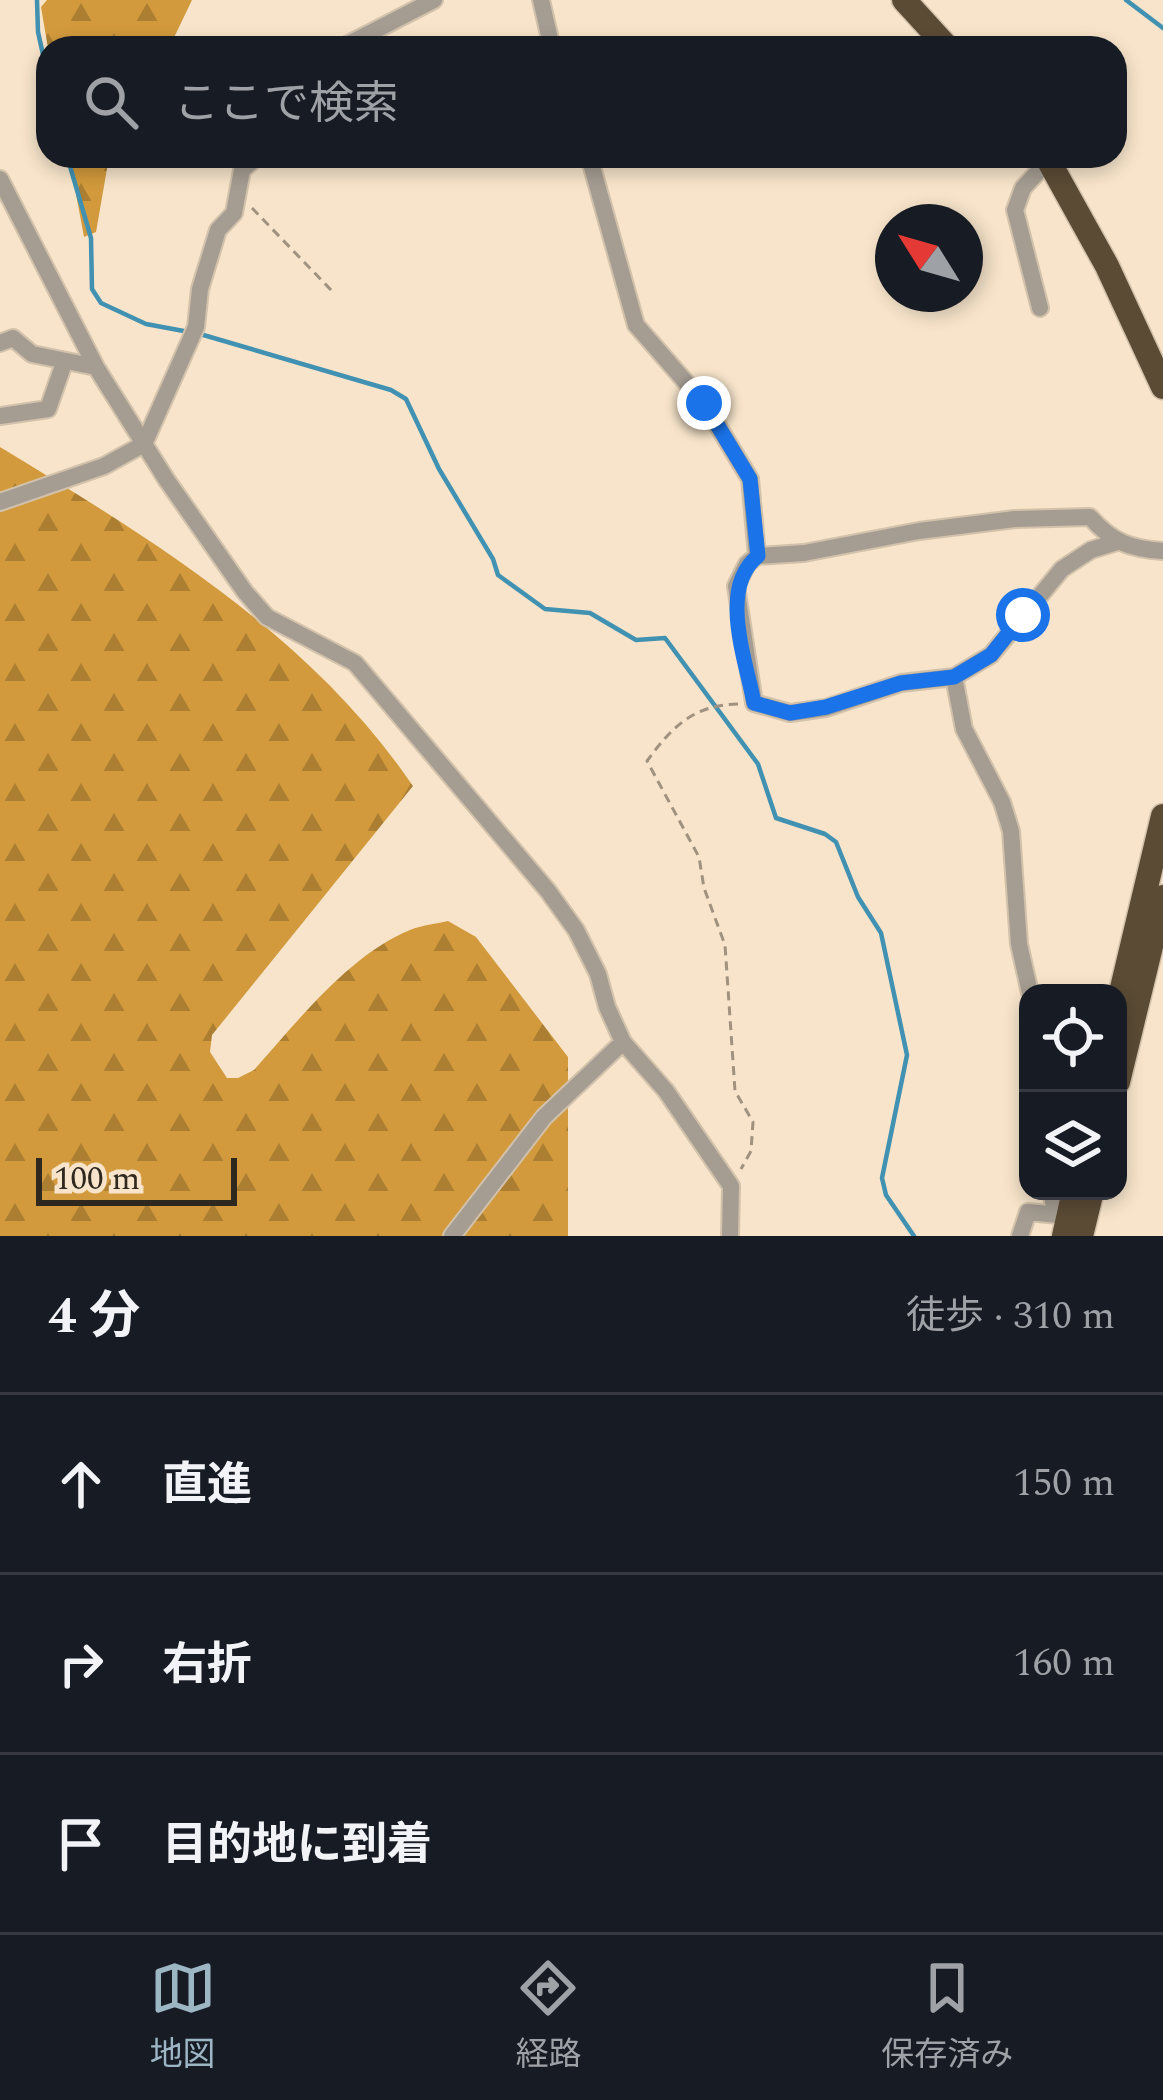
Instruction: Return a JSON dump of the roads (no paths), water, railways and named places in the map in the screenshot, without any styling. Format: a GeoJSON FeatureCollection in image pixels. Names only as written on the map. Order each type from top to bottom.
{"type":"FeatureCollection","features":[{"type":"Feature","properties":{"kind":"highway"},"geometry":{"type":"LineString","coordinates":[[904,0],[937,36]]}},
{"type":"Feature","properties":{"kind":"highway"},"geometry":{"type":"LineString","coordinates":[[1054,168],[1099,250],[1163,387]]}},
{"type":"Feature","properties":{"kind":"highway"},"geometry":{"type":"LineString","coordinates":[[1127,1038],[1154,906],[1163,816]]}},
{"type":"Feature","properties":{"kind":"highway"},"geometry":{"type":"LineString","coordinates":[[1126,984],[1154,906]]}},
{"type":"Feature","properties":{"kind":"street"},"geometry":{"type":"LineString","coordinates":[[364,36],[434,0]]}},
{"type":"Feature","properties":{"kind":"street"},"geometry":{"type":"LineString","coordinates":[[541,0],[549,36]]}},
{"type":"Feature","properties":{"kind":"street"},"geometry":{"type":"LineString","coordinates":[[0,520],[8,499],[104,466],[144,444],[196,327],[200,290],[218,230],[234,213],[244,168]]}},
{"type":"Feature","properties":{"kind":"street"},"geometry":{"type":"LineString","coordinates":[[592,168],[636,325],[704,403],[750,479],[758,556]]}},
{"type":"Feature","properties":{"kind":"street"},"geometry":{"type":"LineString","coordinates":[[1040,168],[1023,188],[1016,211],[1040,308]]}},
{"type":"Feature","properties":{"kind":"street"},"geometry":{"type":"LineString","coordinates":[[0,179],[96,367],[245,592],[267,617],[356,663],[576,930],[623,1042],[666,1091],[731,1186],[730,1236]]}},
{"type":"Feature","properties":{"kind":"street"},"geometry":{"type":"LineString","coordinates":[[0,343],[13,338],[32,354],[96,367]]}},
{"type":"Feature","properties":{"kind":"street"},"geometry":{"type":"LineString","coordinates":[[0,416],[48,409],[64,363]]}},
{"type":"Feature","properties":{"kind":"street"},"geometry":{"type":"LineString","coordinates":[[1117,542],[1090,550],[1062,568],[991,655],[954,677],[901,683],[826,707],[790,713],[754,703],[736,586],[758,556],[1015,519],[1090,518],[1109,539],[1137,549],[1163,551]]}},
{"type":"Feature","properties":{"kind":"street"},"geometry":{"type":"LineString","coordinates":[[954,677],[964,729],[1003,802],[1011,831],[1019,944],[1028,984]]}},
{"type":"Feature","properties":{"kind":"street"},"geometry":{"type":"LineString","coordinates":[[452,1236],[544,1117],[623,1042]]}},
{"type":"Feature","properties":{"kind":"street"},"geometry":{"type":"LineString","coordinates":[[1020,1236],[1028,1212],[1072,1220]]}},
{"type":"Feature","properties":{"kind":"waterway"},"geometry":{"type":"LineString","coordinates":[[37,0],[39,36]]}},
{"type":"Feature","properties":{"kind":"waterway"},"geometry":{"type":"LineString","coordinates":[[1126,0],[1163,28]]}},
{"type":"Feature","properties":{"kind":"waterway"},"geometry":{"type":"LineString","coordinates":[[71,168],[91,238],[92,289],[101,303],[146,324],[189,332]]}},
{"type":"Feature","properties":{"kind":"waterway"},"geometry":{"type":"LineString","coordinates":[[200,334],[391,390],[406,399],[498,575],[545,609],[590,613],[636,640],[665,638],[758,764],[776,818],[836,842],[858,897],[881,933],[907,1055],[882,1178],[886,1195],[914,1236]]}}]}
